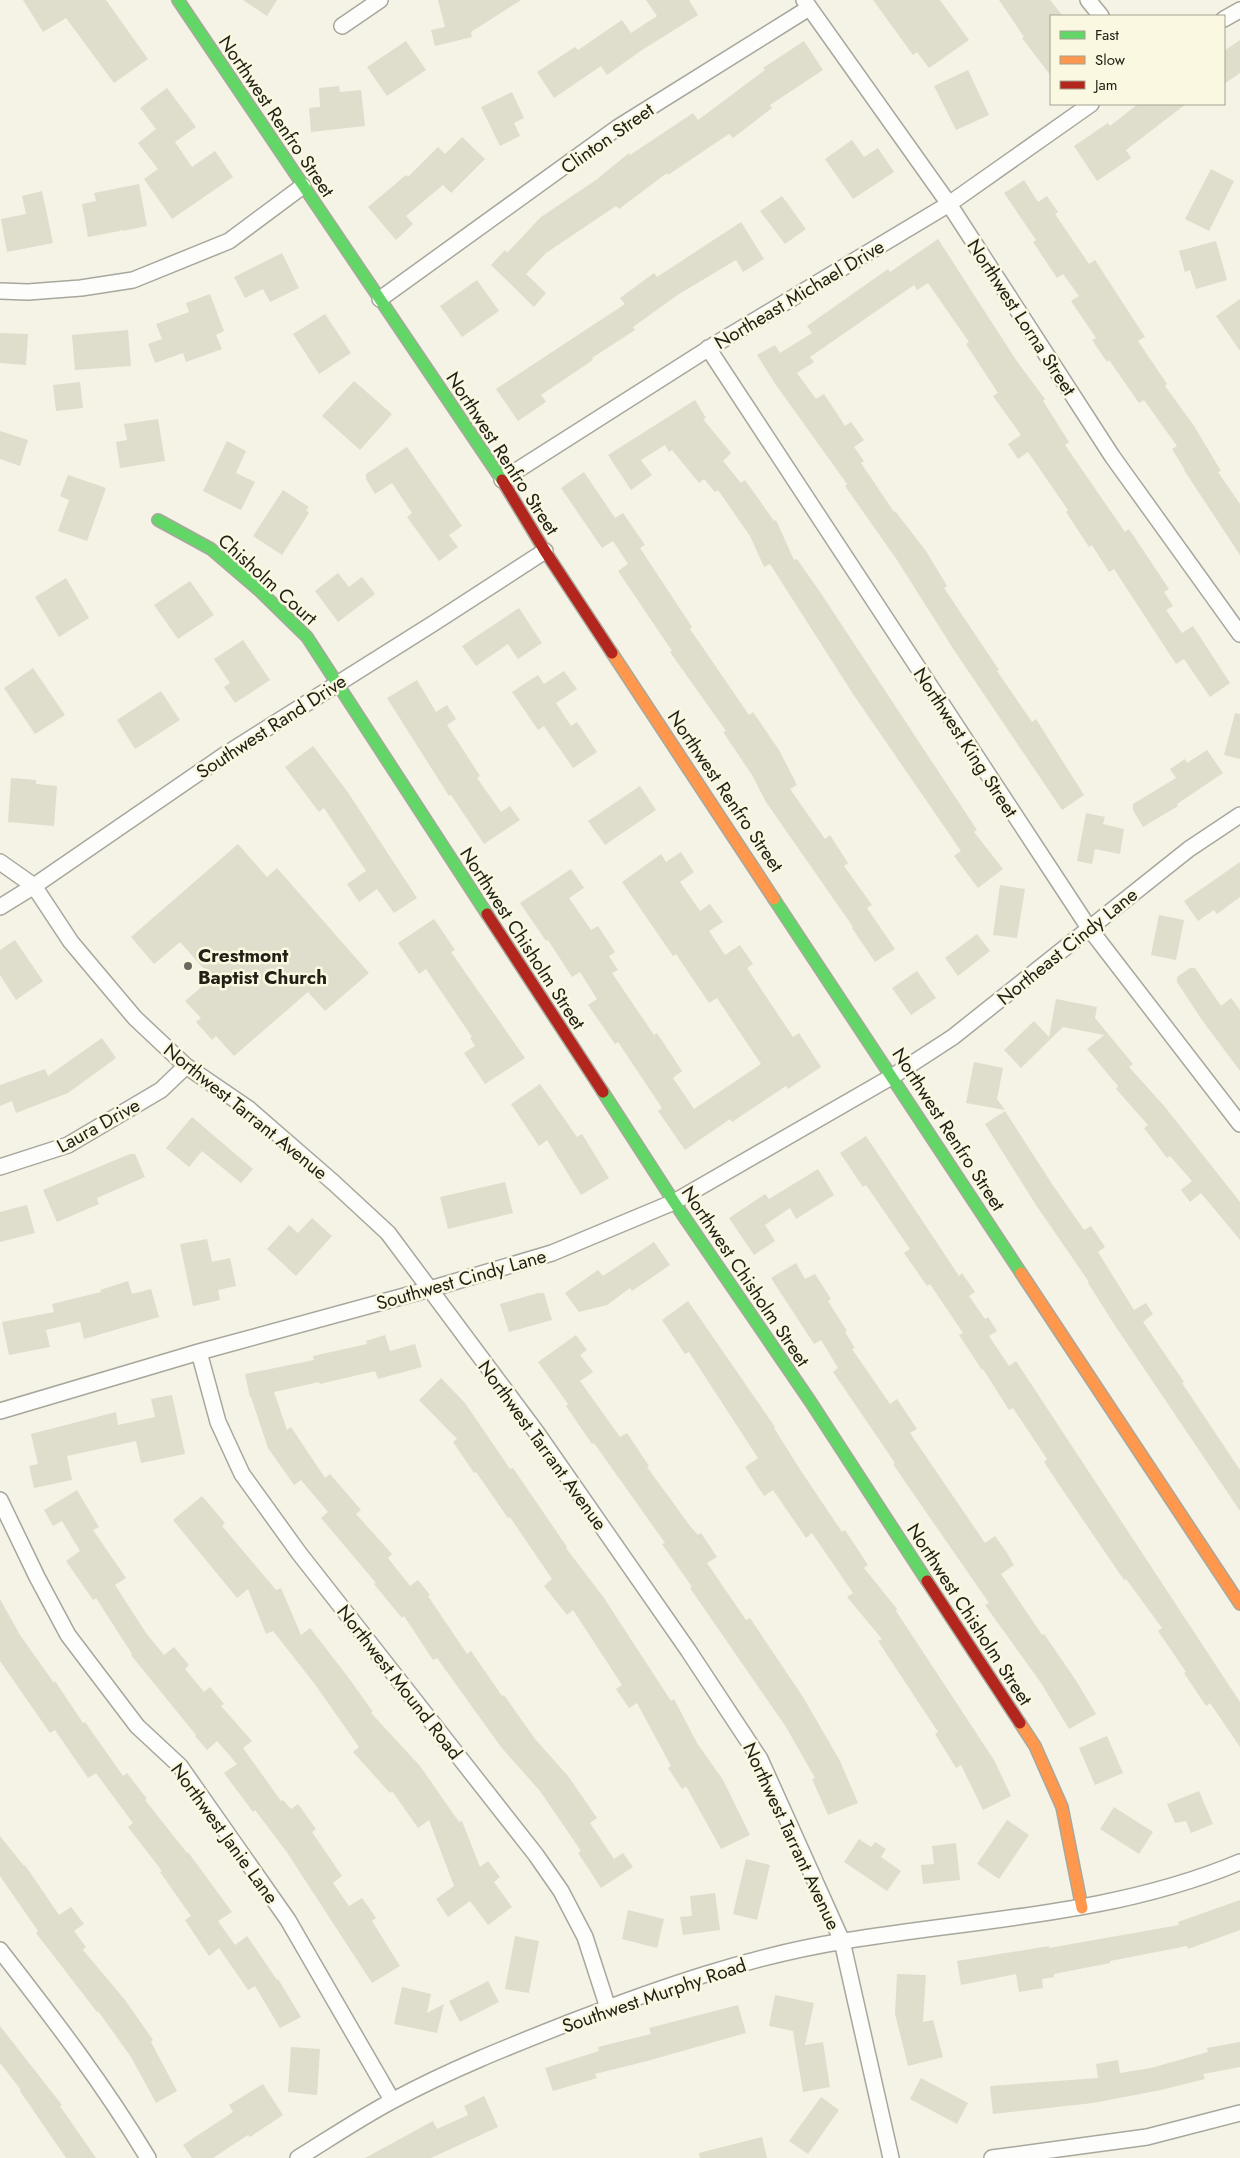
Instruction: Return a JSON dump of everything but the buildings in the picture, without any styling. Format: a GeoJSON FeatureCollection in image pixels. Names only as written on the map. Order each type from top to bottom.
{"type":"FeatureCollection","features":[{"type":"Feature","properties":{"kind":"main road","name":"Northwest Renfro Street"},"geometry":{"type":"LineString","coordinates":[[178,0],[502,480],[545,551],[1240,1604]]}},
{"type":"Feature","properties":{"kind":"main road","name":"Chisholm Court"},"geometry":{"type":"LineString","coordinates":[[158,520],[211,549],[260,591],[307,637],[337,683]]}},
{"type":"Feature","properties":{"kind":"main road","name":"Northwest Chisholm Street"},"geometry":{"type":"LineString","coordinates":[[337,683],[674,1202],[810,1401],[1035,1746],[1062,1807],[1082,1908]]}},
{"type":"Feature","properties":{"kind":"street"},"geometry":{"type":"LineString","coordinates":[[342,26],[380,0]]}},
{"type":"Feature","properties":{"kind":"street"},"geometry":{"type":"LineString","coordinates":[[1088,0],[1100,15]]}},
{"type":"Feature","properties":{"kind":"street","name":"Northwest Lorna Street"},"geometry":{"type":"LineString","coordinates":[[807,4],[949,204],[1107,449],[1240,634]]}},
{"type":"Feature","properties":{"kind":"street","name":"Clinton Street"},"geometry":{"type":"LineString","coordinates":[[380,299],[617,128],[807,4]]}},
{"type":"Feature","properties":{"kind":"street"},"geometry":{"type":"LineString","coordinates":[[1225,18],[1240,10]]}},
{"type":"Feature","properties":{"kind":"street","name":"Northeast Michael Drive"},"geometry":{"type":"LineString","coordinates":[[502,480],[708,348],[949,204],[1090,105]]}},
{"type":"Feature","properties":{"kind":"street"},"geometry":{"type":"LineString","coordinates":[[0,291],[28,292],[82,288],[133,280],[229,242],[303,186]]}},
{"type":"Feature","properties":{"kind":"street","name":"Northwest King Street"},"geometry":{"type":"LineString","coordinates":[[708,348],[1089,928],[1240,1124]]}},
{"type":"Feature","properties":{"kind":"street","name":"Southwest Rand Drive"},"geometry":{"type":"LineString","coordinates":[[0,907],[34,886],[226,754],[545,551]]}},
{"type":"Feature","properties":{"kind":"street","name":"Northeast Cindy Lane"},"geometry":{"type":"LineString","coordinates":[[893,1076],[953,1037],[1189,849],[1240,815]]}},
{"type":"Feature","properties":{"kind":"street","name":"Northwest Tarrant Avenue"},"geometry":{"type":"LineString","coordinates":[[0,862],[34,886],[71,942],[135,1018],[186,1066],[248,1109],[334,1183],[388,1233],[537,1433],[688,1650],[760,1760],[842,1941],[891,2158]]}},
{"type":"Feature","properties":{"kind":"street","name":"Laura Drive"},"geometry":{"type":"LineString","coordinates":[[0,1167],[68,1145],[161,1090],[186,1066]]}},
{"type":"Feature","properties":{"kind":"street","name":"Southwest Cindy Lane"},"geometry":{"type":"LineString","coordinates":[[0,1411],[199,1352],[430,1289],[552,1253],[674,1202],[893,1076]]}},
{"type":"Feature","properties":{"kind":"street","name":"Northwest Mound Road"},"geometry":{"type":"LineString","coordinates":[[199,1352],[218,1422],[242,1474],[299,1553],[536,1854],[561,1891],[585,1937],[608,2008]]}},
{"type":"Feature","properties":{"kind":"street","name":"Northwest Janie Lane"},"geometry":{"type":"LineString","coordinates":[[0,1500],[37,1577],[68,1635],[137,1726],[180,1766],[220,1826],[288,1920],[392,2100]]}},
{"type":"Feature","properties":{"kind":"street","name":"Southwest Murphy Road"},"geometry":{"type":"LineString","coordinates":[[298,2158],[392,2100],[502,2048],[608,2008],[721,1969],[842,1941],[1082,1908],[1204,1877],[1240,1862]]}},
{"type":"Feature","properties":{"kind":"street"},"geometry":{"type":"LineString","coordinates":[[0,1950],[60,2027],[118,2109],[148,2158]]}},
{"type":"Feature","properties":{"kind":"street"},"geometry":{"type":"LineString","coordinates":[[992,2158],[1147,2136],[1240,2113]]}},
{"type":"Feature","properties":{"kind":"traffic: fast"},"geometry":{"type":"LineString","coordinates":[[178,0],[502,480]]}},
{"type":"Feature","properties":{"kind":"traffic: fast"},"geometry":{"type":"LineString","coordinates":[[158,520],[211,549],[260,591],[307,637],[487,914]]}},
{"type":"Feature","properties":{"kind":"traffic: fast"},"geometry":{"type":"LineString","coordinates":[[774,899],[1021,1273]]}},
{"type":"Feature","properties":{"kind":"traffic: fast"},"geometry":{"type":"LineString","coordinates":[[603,1092],[674,1202],[810,1401],[927,1581]]}},
{"type":"Feature","properties":{"kind":"traffic: slow"},"geometry":{"type":"LineString","coordinates":[[612,653],[774,899]]}},
{"type":"Feature","properties":{"kind":"traffic: slow"},"geometry":{"type":"LineString","coordinates":[[1021,1273],[1240,1604]]}},
{"type":"Feature","properties":{"kind":"traffic: slow"},"geometry":{"type":"LineString","coordinates":[[1020,1723],[1035,1746],[1062,1807],[1082,1908]]}},
{"type":"Feature","properties":{"kind":"traffic: jam"},"geometry":{"type":"LineString","coordinates":[[502,480],[545,551],[612,653]]}},
{"type":"Feature","properties":{"kind":"traffic: jam"},"geometry":{"type":"LineString","coordinates":[[487,914],[603,1092]]}},
{"type":"Feature","properties":{"kind":"traffic: jam"},"geometry":{"type":"LineString","coordinates":[[927,1581],[1020,1723]]}},
{"type":"Feature","properties":{"kind":"place","name":"Crestmont Baptist Church"},"geometry":{"type":"Point","coordinates":[188,966]}}]}
